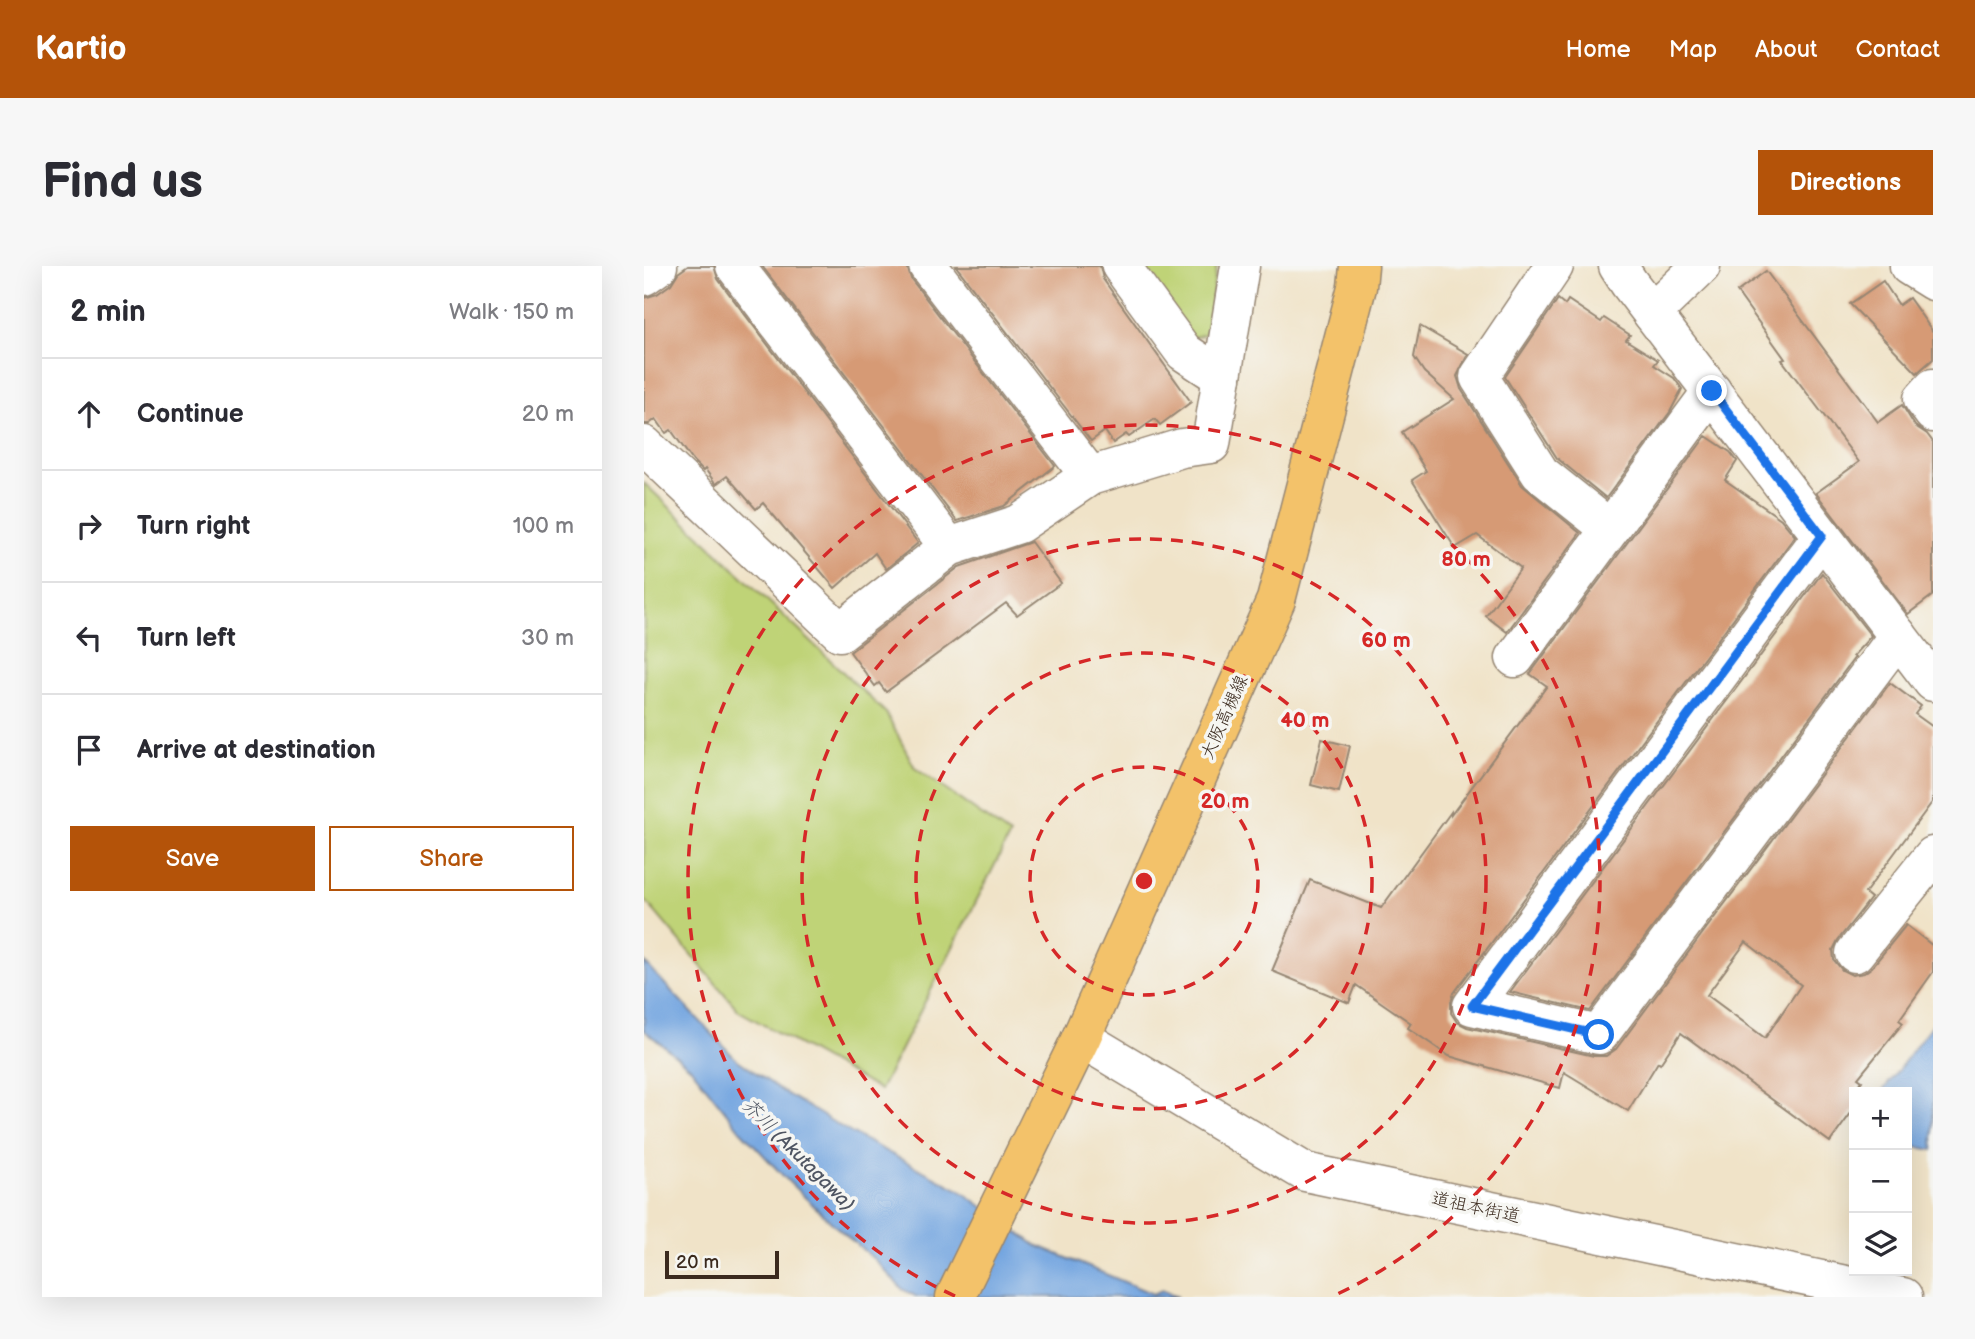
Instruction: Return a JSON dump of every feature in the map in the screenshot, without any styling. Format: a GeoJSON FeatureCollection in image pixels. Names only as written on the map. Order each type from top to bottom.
{"type":"FeatureCollection","features":[{"type":"Feature","properties":{"kind":"main road","name":"大阪高槻線"},"geometry":{"type":"LineString","coordinates":[[955,1297],[1081,1038],[1276,600],[1357,287],[1359,266]]}},
{"type":"Feature","properties":{"kind":"street"},"geometry":{"type":"LineString","coordinates":[[644,276],[658,266]]}},
{"type":"Feature","properties":{"kind":"street"},"geometry":{"type":"LineString","coordinates":[[735,266],[949,547]]}},
{"type":"Feature","properties":{"kind":"street"},"geometry":{"type":"LineString","coordinates":[[928,266],[1090,476]]}},
{"type":"Feature","properties":{"kind":"street"},"geometry":{"type":"LineString","coordinates":[[1121,266],[1184,352],[1222,377]]}},
{"type":"Feature","properties":{"kind":"street"},"geometry":{"type":"LineString","coordinates":[[644,445],[840,632],[949,547],[1018,524],[1090,476],[1182,448],[1211,444],[1240,266]]}},
{"type":"Feature","properties":{"kind":"street"},"geometry":{"type":"LineString","coordinates":[[1554,266],[1479,377],[1540,473],[1610,529]]}},
{"type":"Feature","properties":{"kind":"street"},"geometry":{"type":"LineString","coordinates":[[1589,266],[1603,276],[1633,287],[1933,682]]}},
{"type":"Feature","properties":{"kind":"street"},"geometry":{"type":"LineString","coordinates":[[1633,287],[1701,266]]}},
{"type":"Feature","properties":{"kind":"street"},"geometry":{"type":"LineString","coordinates":[[1909,266],[1933,281]]}},
{"type":"Feature","properties":{"kind":"street"},"geometry":{"type":"LineString","coordinates":[[1933,388],[1923,399],[1933,412]]}},
{"type":"Feature","properties":{"kind":"street"},"geometry":{"type":"LineString","coordinates":[[1516,658],[1712,391]]}},
{"type":"Feature","properties":{"kind":"street"},"geometry":{"type":"LineString","coordinates":[[1822,536],[1472,1006],[1599,1035],[1898,636]]}},
{"type":"Feature","properties":{"kind":"street"},"geometry":{"type":"LineString","coordinates":[[1855,953],[1933,856]]}},
{"type":"Feature","properties":{"kind":"street","name":"道祖本街道"},"geometry":{"type":"LineString","coordinates":[[1081,1038],[1305,1172],[1903,1297]]}},
{"type":"Feature","properties":{"kind":"green space"},"geometry":{"type":"Polygon","coordinates":[[[1134,266],[1217,266],[1206,334],[1191,338],[1134,266]]]}},
{"type":"Feature","properties":{"kind":"green space"},"geometry":{"type":"Polygon","coordinates":[[[644,483],[886,713],[915,768],[1010,835],[880,1090],[739,1011],[644,899],[644,483]]]}},
{"type":"Feature","properties":{"kind":"water","name":"芥川 (Akutagawa)"},"geometry":{"type":"Polygon","coordinates":[[[644,962],[735,1058],[782,1091],[853,1134],[958,1189],[1036,1245],[1153,1294],[1162,1290],[1178,1297],[917,1297],[902,1289],[875,1260],[790,1183],[740,1130],[691,1068],[644,1030],[644,962]]]}},
{"type":"Feature","properties":{"kind":"water"},"geometry":{"type":"Polygon","coordinates":[[[1933,1023],[1933,1150],[1912,1146],[1912,1087],[1886,1087],[1933,1023]]]}},
{"type":"Feature","properties":{"kind":"building"},"geometry":{"type":"Polygon","coordinates":[[[688,266],[714,266],[718,279],[918,543],[886,569],[875,553],[835,588],[763,503],[756,509],[727,476],[716,484],[705,469],[703,471],[693,461],[671,430],[666,433],[656,419],[644,424],[644,298],[657,294],[671,284],[678,273],[688,266]]]}},
{"type":"Feature","properties":{"kind":"building"},"geometry":{"type":"Polygon","coordinates":[[[762,266],[907,266],[911,279],[1055,466],[1004,506],[957,521],[762,266]]]}},
{"type":"Feature","properties":{"kind":"building"},"geometry":{"type":"Polygon","coordinates":[[[956,266],[1100,266],[1103,279],[1191,402],[1160,425],[1155,419],[1129,437],[1126,434],[1113,443],[1105,431],[1091,441],[956,266]]]}},
{"type":"Feature","properties":{"kind":"building"},"geometry":{"type":"Polygon","coordinates":[[[1766,271],[1878,422],[1902,405],[1915,426],[1933,442],[1933,595],[1908,614],[1816,493],[1859,462],[1782,360],[1785,359],[1737,292],[1766,271]]]}},
{"type":"Feature","properties":{"kind":"building"},"geometry":{"type":"Polygon","coordinates":[[[1883,281],[1899,305],[1909,298],[1933,332],[1933,359],[1917,373],[1850,304],[1883,281]]]}},
{"type":"Feature","properties":{"kind":"building"},"geometry":{"type":"Polygon","coordinates":[[[1558,299],[1565,305],[1568,300],[1601,322],[1604,318],[1630,335],[1626,340],[1658,360],[1654,365],[1674,378],[1682,389],[1670,412],[1606,498],[1557,458],[1505,377],[1558,299]]]}},
{"type":"Feature","properties":{"kind":"building"},"geometry":{"type":"Polygon","coordinates":[[[1420,326],[1468,354],[1457,376],[1461,389],[1522,485],[1580,533],[1507,632],[1486,616],[1521,568],[1477,535],[1455,548],[1412,480],[1426,471],[1402,432],[1454,399],[1424,372],[1414,357],[1420,326]]]}},
{"type":"Feature","properties":{"kind":"building"},"geometry":{"type":"Polygon","coordinates":[[[1706,436],[1730,452],[1737,461],[1725,480],[1781,519],[1795,536],[1454,993],[1451,1002],[1451,1013],[1457,1022],[1467,1027],[1594,1056],[1606,1056],[1616,1049],[1890,683],[1921,706],[1915,714],[1933,727],[1933,801],[1865,893],[1871,898],[1833,950],[1834,960],[1842,970],[1852,975],[1864,973],[1906,925],[1933,946],[1933,972],[1899,1020],[1903,1023],[1858,1078],[1862,1081],[1857,1087],[1849,1087],[1849,1116],[1830,1142],[1681,1033],[1660,1064],[1658,1062],[1628,1111],[1564,1072],[1560,1088],[1449,1056],[1408,1028],[1411,1023],[1356,985],[1349,1003],[1272,971],[1310,880],[1381,908],[1547,686],[1530,674],[1706,436]],[[1746,942],[1707,995],[1765,1038],[1801,985],[1746,942]]]}},
{"type":"Feature","properties":{"kind":"building"},"geometry":{"type":"Polygon","coordinates":[[[1031,542],[1061,583],[1017,615],[1006,603],[886,692],[879,683],[875,686],[850,652],[959,567],[1031,542]]]}},
{"type":"Feature","properties":{"kind":"building"},"geometry":{"type":"Polygon","coordinates":[[[1822,573],[1871,636],[1853,656],[1855,657],[1590,1011],[1510,992],[1822,573]]]}},
{"type":"Feature","properties":{"kind":"building"},"geometry":{"type":"Polygon","coordinates":[[[1322,739],[1350,746],[1339,792],[1311,785],[1322,739]]]}},
{"type":"Feature","properties":{"kind":"route"},"geometry":{"type":"LineString","coordinates":[[1599,1035],[1472,1006],[1822,536],[1712,391]]}}]}
